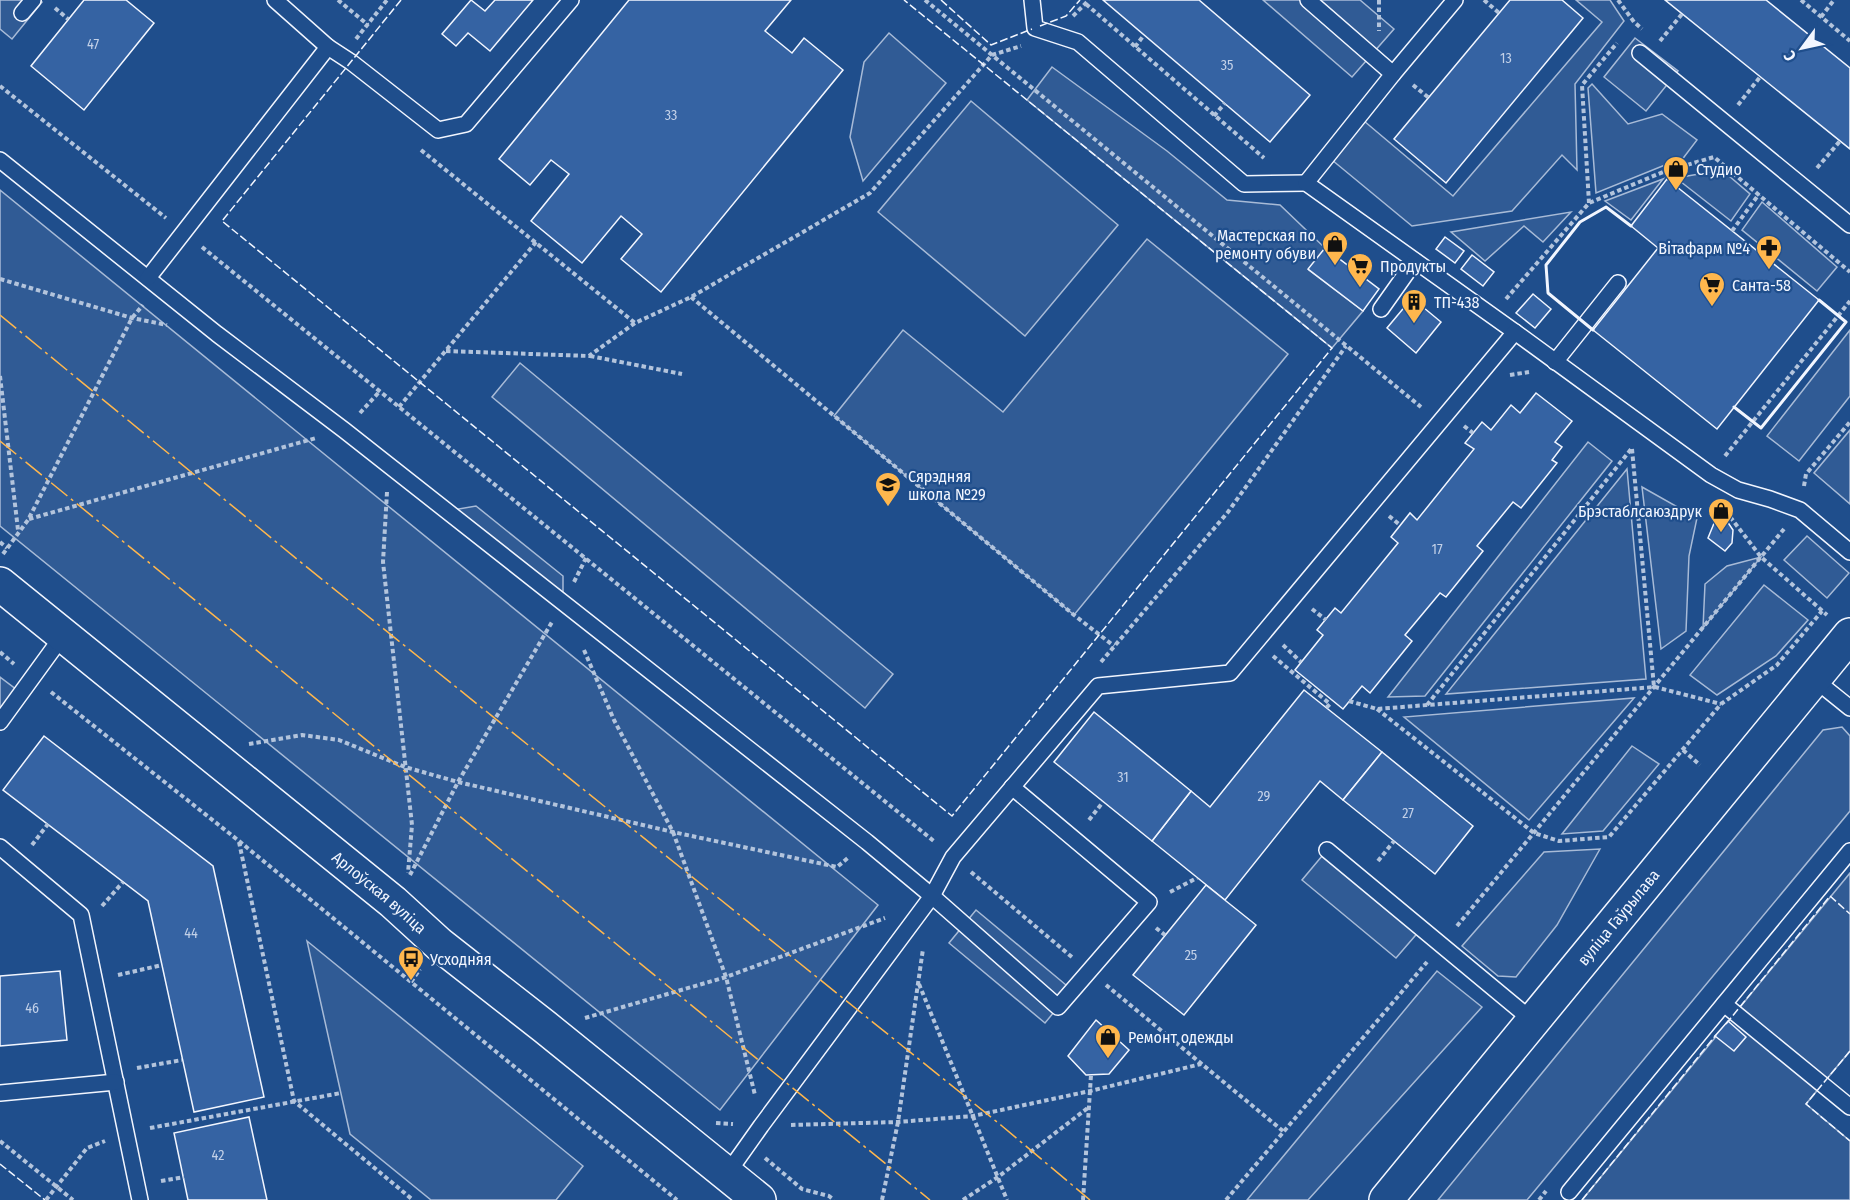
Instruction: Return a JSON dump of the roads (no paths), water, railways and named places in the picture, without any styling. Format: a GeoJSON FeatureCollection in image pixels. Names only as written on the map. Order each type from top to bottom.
{"type":"FeatureCollection","features":[{"type":"Feature","properties":{"kind":"street","name":"Арлоўская вуліца"},"geometry":{"type":"LineString","coordinates":[[0,584],[393,902],[439,944],[759,1200]]}},
{"type":"Feature","properties":{"kind":"street","name":"вуліца Гаўрылава"},"geometry":{"type":"LineString","coordinates":[[1386,1200],[1814,679],[1839,625]]}},
{"type":"Feature","properties":{"kind":"lane"},"geometry":{"type":"LineString","coordinates":[[22,13],[33,0]]}},
{"type":"Feature","properties":{"kind":"lane"},"geometry":{"type":"LineString","coordinates":[[275,0],[328,47],[351,62],[438,130],[466,124],[571,0]]}},
{"type":"Feature","properties":{"kind":"lane"},"geometry":{"type":"LineString","coordinates":[[1032,0],[1035,28],[1078,42],[1244,184],[1306,183],[1711,475],[1737,490],[1800,510],[1850,552]]}},
{"type":"Feature","properties":{"kind":"lane"},"geometry":{"type":"LineString","coordinates":[[1308,0],[1393,74]]}},
{"type":"Feature","properties":{"kind":"lane"},"geometry":{"type":"LineString","coordinates":[[1306,183],[1455,0]]}},
{"type":"Feature","properties":{"kind":"lane"},"geometry":{"type":"LineString","coordinates":[[153,282],[183,232],[328,47]]}},
{"type":"Feature","properties":{"kind":"lane"},"geometry":{"type":"LineString","coordinates":[[1640,53],[1850,225]]}},
{"type":"Feature","properties":{"kind":"lane"},"geometry":{"type":"LineString","coordinates":[[0,160],[217,334],[388,464],[867,842],[1058,1007],[1149,902],[1012,787]]}},
{"type":"Feature","properties":{"kind":"lane"},"geometry":{"type":"LineString","coordinates":[[1381,309],[1415,261]]}},
{"type":"Feature","properties":{"kind":"lane"},"geometry":{"type":"LineString","coordinates":[[1555,362],[1618,282]]}},
{"type":"Feature","properties":{"kind":"lane"},"geometry":{"type":"LineString","coordinates":[[727,1174],[932,896],[953,856],[1098,686],[1230,673],[1515,332]]}},
{"type":"Feature","properties":{"kind":"lane"},"geometry":{"type":"LineString","coordinates":[[0,722],[64,634]]}},
{"type":"Feature","properties":{"kind":"lane"},"geometry":{"type":"LineString","coordinates":[[1814,679],[1850,708]]}},
{"type":"Feature","properties":{"kind":"lane"},"geometry":{"type":"LineString","coordinates":[[0,847],[81,915],[140,1200]]}},
{"type":"Feature","properties":{"kind":"lane"},"geometry":{"type":"LineString","coordinates":[[1327,850],[1533,1021]]}},
{"type":"Feature","properties":{"kind":"lane"},"geometry":{"type":"LineString","coordinates":[[1569,1192],[1850,851]]}},
{"type":"Feature","properties":{"kind":"lane"},"geometry":{"type":"LineString","coordinates":[[1724,1004],[1850,1107]]}},
{"type":"Feature","properties":{"kind":"lane"},"geometry":{"type":"LineString","coordinates":[[0,1093],[116,1082]]}},
{"type":"Feature","properties":{"kind":"place","name":"Студио"},"geometry":{"type":"Point","coordinates":[1676,192]}},
{"type":"Feature","properties":{"kind":"place","name":"Мастерская по ремонту обуви"},"geometry":{"type":"Point","coordinates":[1335,267]}},
{"type":"Feature","properties":{"kind":"place","name":"Вітафарм №4"},"geometry":{"type":"Point","coordinates":[1769,271]}},
{"type":"Feature","properties":{"kind":"place","name":"Продукты"},"geometry":{"type":"Point","coordinates":[1360,289]}},
{"type":"Feature","properties":{"kind":"place","name":"Санта-58"},"geometry":{"type":"Point","coordinates":[1712,308]}},
{"type":"Feature","properties":{"kind":"place","name":"ТП-438"},"geometry":{"type":"Point","coordinates":[1414,325]}},
{"type":"Feature","properties":{"kind":"place","name":"Сярэдняя школа №29"},"geometry":{"type":"Point","coordinates":[888,508]}},
{"type":"Feature","properties":{"kind":"place","name":"Брэстаблсаюздрук"},"geometry":{"type":"Point","coordinates":[1721,534]}},
{"type":"Feature","properties":{"kind":"place","name":"Усходняя"},"geometry":{"type":"Point","coordinates":[411,982]}},
{"type":"Feature","properties":{"kind":"place","name":"Ремонт одежды"},"geometry":{"type":"Point","coordinates":[1108,1060]}}]}
